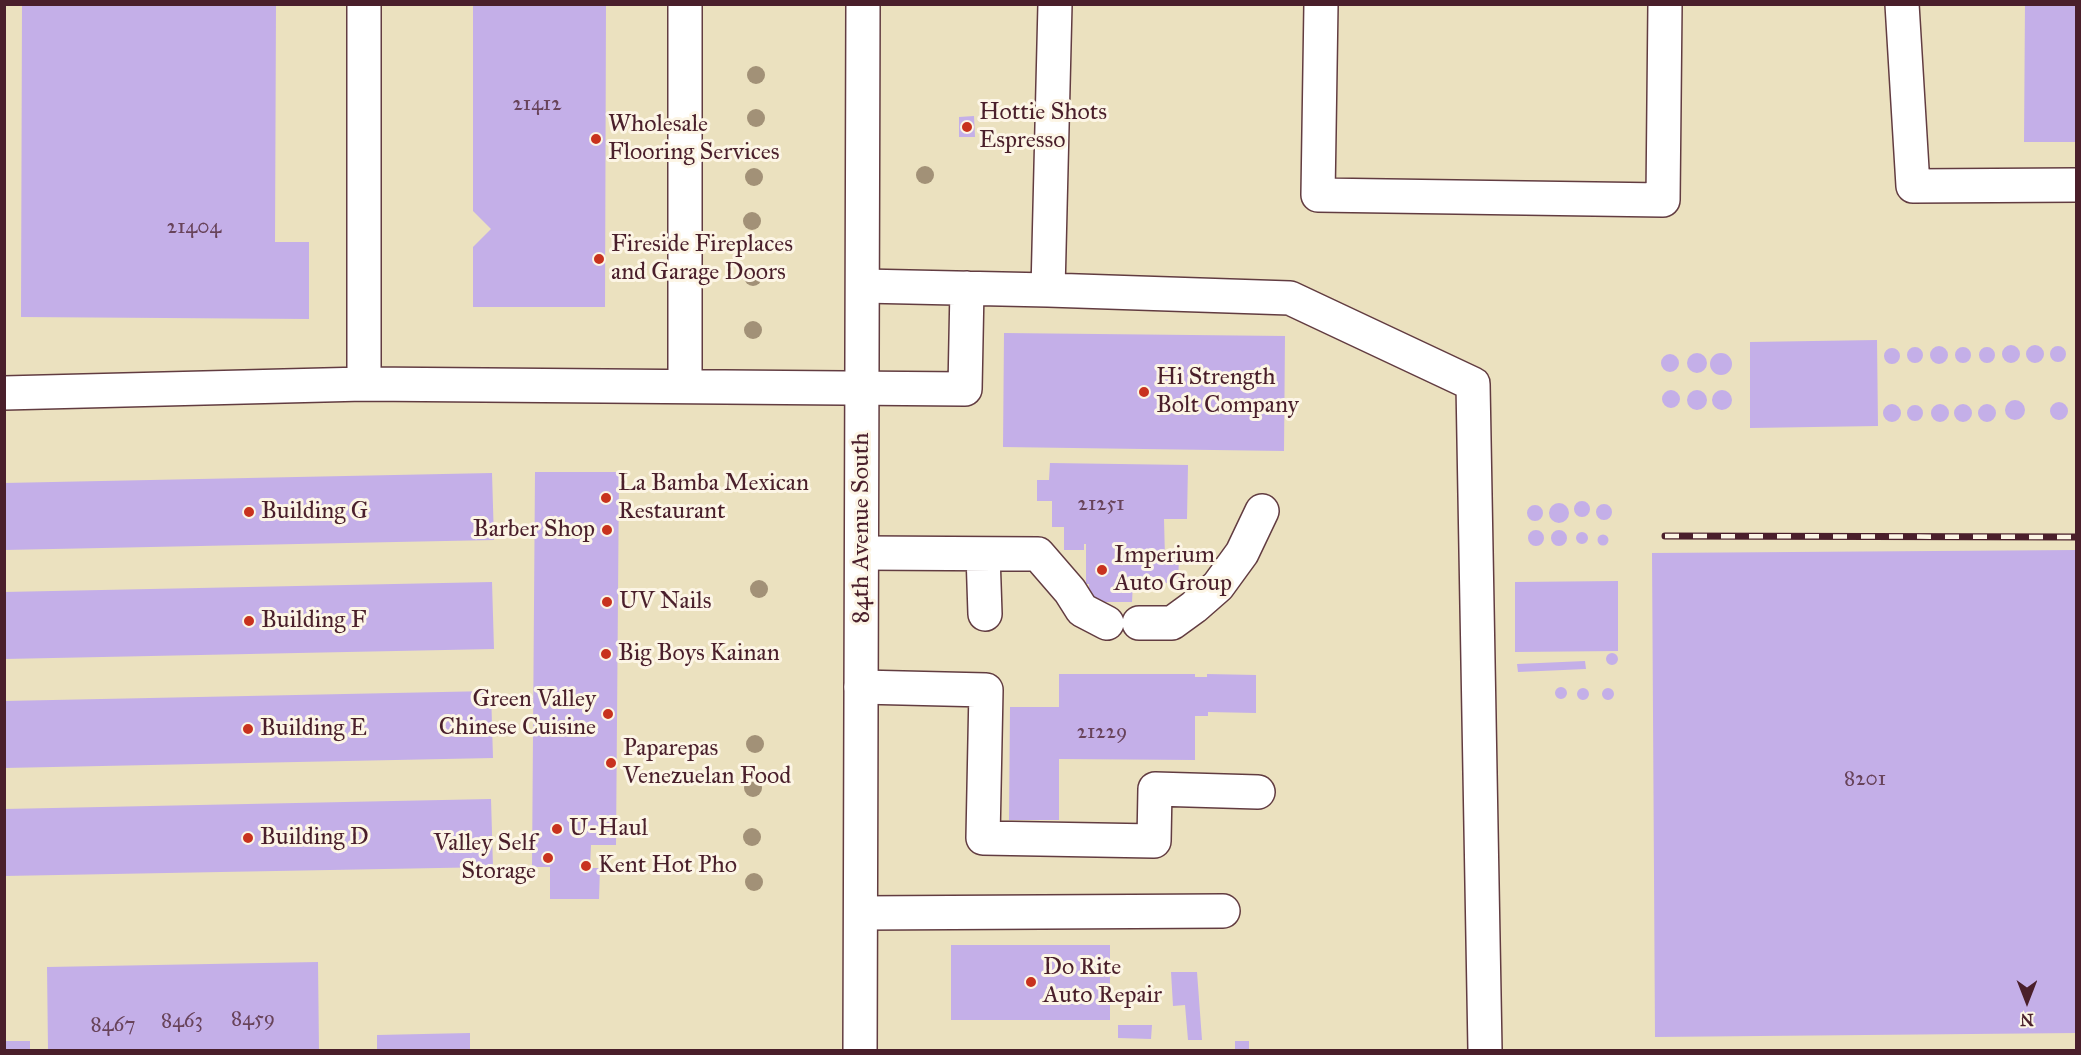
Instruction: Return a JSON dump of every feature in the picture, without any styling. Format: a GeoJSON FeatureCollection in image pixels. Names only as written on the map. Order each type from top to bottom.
{"type":"FeatureCollection","features":[{"type":"Feature","properties":{"kind":"main road"},"geometry":{"type":"LineString","coordinates":[[364,4],[364,384]]}},
{"type":"Feature","properties":{"kind":"main road"},"geometry":{"type":"LineString","coordinates":[[685,4],[685,386]]}},
{"type":"Feature","properties":{"kind":"main road","name":"84th Avenue South"},"geometry":{"type":"LineString","coordinates":[[860,1050],[863,4]]}},
{"type":"Feature","properties":{"kind":"main road"},"geometry":{"type":"LineString","coordinates":[[1048,290],[1054,4]]}},
{"type":"Feature","properties":{"kind":"main road"},"geometry":{"type":"LineString","coordinates":[[1321,4],[1318,195],[1663,200],[1665,4]]}},
{"type":"Feature","properties":{"kind":"main road"},"geometry":{"type":"LineString","coordinates":[[1902,4],[1913,186],[2076,184]]}},
{"type":"Feature","properties":{"kind":"main road"},"geometry":{"type":"LineString","coordinates":[[863,286],[1290,298],[1473,384],[1485,1050]]}},
{"type":"Feature","properties":{"kind":"main road"},"geometry":{"type":"LineString","coordinates":[[4,393],[364,384],[965,389],[968,288]]}},
{"type":"Feature","properties":{"kind":"main road"},"geometry":{"type":"LineString","coordinates":[[1139,623],[1172,623],[1218,586],[1242,553],[1262,511]]}},
{"type":"Feature","properties":{"kind":"main road"},"geometry":{"type":"LineString","coordinates":[[862,553],[1038,554],[1070,591],[1082,610],[1107,623]]}},
{"type":"Feature","properties":{"kind":"main road"},"geometry":{"type":"LineString","coordinates":[[983,554],[985,614]]}},
{"type":"Feature","properties":{"kind":"main road"},"geometry":{"type":"LineString","coordinates":[[861,687],[986,690],[983,838],[1154,842],[1155,789],[1258,792]]}},
{"type":"Feature","properties":{"kind":"main road"},"geometry":{"type":"LineString","coordinates":[[861,913],[1223,911]]}},
{"type":"Feature","properties":{"kind":"building"},"geometry":{"type":"Polygon","coordinates":[[[22,4],[276,4],[275,242],[309,242],[309,319],[21,317],[22,4]]]}},
{"type":"Feature","properties":{"kind":"building"},"geometry":{"type":"Polygon","coordinates":[[[473,4],[606,4],[605,307],[473,307],[473,247],[491,229],[473,211],[473,4]]]}},
{"type":"Feature","properties":{"kind":"building"},"geometry":{"type":"Polygon","coordinates":[[[2025,4],[2076,4],[2076,142],[2024,142],[2025,4]]]}},
{"type":"Feature","properties":{"kind":"building","name":"Hottie Shots Espresso"},"geometry":{"type":"Polygon","coordinates":[[[974,116],[975,137],[959,137],[959,117],[974,116]]]}},
{"type":"Feature","properties":{"kind":"building","name":"Hi Strength Bolt Company"},"geometry":{"type":"Polygon","coordinates":[[[1004,333],[1285,336],[1284,451],[1003,447],[1004,333]]]}},
{"type":"Feature","properties":{"kind":"building"},"geometry":{"type":"Polygon","coordinates":[[[1877,340],[1878,426],[1750,428],[1750,342],[1877,340]]]}},
{"type":"Feature","properties":{"kind":"building"},"geometry":{"type":"Polygon","coordinates":[[[2011,345],[2017,348],[2020,354],[2017,360],[2011,363],[2005,360],[2002,354],[2005,348],[2011,345]]]}},
{"type":"Feature","properties":{"kind":"building"},"geometry":{"type":"Polygon","coordinates":[[[2035,345],[2041,348],[2044,354],[2041,360],[2035,363],[2029,360],[2026,354],[2029,348],[2035,345]]]}},
{"type":"Feature","properties":{"kind":"building"},"geometry":{"type":"Polygon","coordinates":[[[1939,346],[1945,349],[1948,355],[1945,361],[1939,364],[1933,361],[1930,355],[1933,349],[1939,346]]]}},
{"type":"Feature","properties":{"kind":"building"},"geometry":{"type":"Polygon","coordinates":[[[2058,346],[2066,354],[2058,362],[2050,354],[2058,346]]]}},
{"type":"Feature","properties":{"kind":"building"},"geometry":{"type":"Polygon","coordinates":[[[1915,347],[1921,349],[1923,355],[1921,361],[1915,363],[1909,361],[1907,355],[1909,349],[1915,347]]]}},
{"type":"Feature","properties":{"kind":"building"},"geometry":{"type":"Polygon","coordinates":[[[1963,347],[1969,349],[1971,355],[1969,361],[1963,363],[1957,361],[1955,355],[1957,349],[1963,347]]]}},
{"type":"Feature","properties":{"kind":"building"},"geometry":{"type":"Polygon","coordinates":[[[1984,347],[1990,347],[1995,355],[1993,361],[1984,363],[1979,358],[1979,352],[1984,347]]]}},
{"type":"Feature","properties":{"kind":"building"},"geometry":{"type":"Polygon","coordinates":[[[1889,348],[1895,348],[1900,356],[1898,362],[1889,364],[1884,359],[1884,353],[1889,348]]]}},
{"type":"Feature","properties":{"kind":"building"},"geometry":{"type":"Polygon","coordinates":[[[1697,353],[1704,356],[1707,363],[1704,370],[1697,373],[1690,370],[1687,363],[1690,356],[1697,353]]]}},
{"type":"Feature","properties":{"kind":"building"},"geometry":{"type":"Polygon","coordinates":[[[1721,353],[1729,356],[1732,364],[1729,372],[1721,375],[1713,372],[1710,364],[1713,356],[1721,353]]]}},
{"type":"Feature","properties":{"kind":"building"},"geometry":{"type":"Polygon","coordinates":[[[1666,354],[1674,354],[1679,359],[1677,370],[1666,372],[1661,367],[1661,359],[1666,354]]]}},
{"type":"Feature","properties":{"kind":"building"},"geometry":{"type":"Polygon","coordinates":[[[1667,390],[1675,390],[1680,395],[1678,406],[1667,408],[1662,403],[1662,395],[1667,390]]]}},
{"type":"Feature","properties":{"kind":"building"},"geometry":{"type":"Polygon","coordinates":[[[1697,390],[1704,393],[1707,400],[1704,407],[1697,410],[1690,407],[1687,400],[1690,393],[1697,390]]]}},
{"type":"Feature","properties":{"kind":"building"},"geometry":{"type":"Polygon","coordinates":[[[1722,390],[1729,393],[1732,400],[1729,407],[1722,410],[1715,407],[1712,400],[1715,393],[1722,390]]]}},
{"type":"Feature","properties":{"kind":"building"},"geometry":{"type":"Polygon","coordinates":[[[2015,400],[2022,403],[2025,410],[2022,417],[2015,420],[2008,417],[2005,410],[2008,403],[2015,400]]]}},
{"type":"Feature","properties":{"kind":"building"},"geometry":{"type":"Polygon","coordinates":[[[2059,402],[2065,405],[2068,411],[2065,417],[2059,420],[2053,417],[2050,411],[2053,405],[2059,402]]]}},
{"type":"Feature","properties":{"kind":"building"},"geometry":{"type":"Polygon","coordinates":[[[1892,404],[1898,407],[1901,413],[1898,419],[1892,422],[1886,419],[1883,413],[1886,407],[1892,404]]]}},
{"type":"Feature","properties":{"kind":"building"},"geometry":{"type":"Polygon","coordinates":[[[1940,404],[1946,407],[1949,413],[1946,419],[1940,422],[1934,419],[1931,413],[1934,407],[1940,404]]]}},
{"type":"Feature","properties":{"kind":"building"},"geometry":{"type":"Polygon","coordinates":[[[1963,404],[1969,407],[1972,413],[1969,419],[1963,422],[1957,419],[1954,413],[1957,407],[1963,404]]]}},
{"type":"Feature","properties":{"kind":"building"},"geometry":{"type":"Polygon","coordinates":[[[1987,404],[1993,407],[1996,413],[1993,419],[1987,422],[1981,419],[1978,413],[1981,407],[1987,404]]]}},
{"type":"Feature","properties":{"kind":"building"},"geometry":{"type":"Polygon","coordinates":[[[1915,405],[1921,407],[1923,413],[1921,419],[1915,421],[1909,419],[1907,413],[1909,407],[1915,405]]]}},
{"type":"Feature","properties":{"kind":"building"},"geometry":{"type":"Polygon","coordinates":[[[1050,463],[1188,465],[1187,519],[1164,519],[1165,558],[1179,558],[1178,583],[1133,583],[1132,602],[1089,602],[1089,584],[1086,584],[1086,544],[1084,544],[1084,550],[1064,550],[1064,527],[1052,527],[1052,501],[1037,501],[1037,480],[1049,480],[1050,463]]]}},
{"type":"Feature","properties":{"kind":"building"},"geometry":{"type":"Polygon","coordinates":[[[535,472],[619,472],[616,845],[591,845],[590,868],[600,868],[599,899],[550,899],[550,867],[532,867],[535,472]]]}},
{"type":"Feature","properties":{"kind":"building","name":"Building G"},"geometry":{"type":"Polygon","coordinates":[[[492,473],[494,540],[4,550],[4,483],[492,473]]]}},
{"type":"Feature","properties":{"kind":"building"},"geometry":{"type":"Polygon","coordinates":[[[1582,501],[1588,503],[1590,509],[1588,515],[1582,517],[1576,515],[1574,509],[1576,503],[1582,501]]]}},
{"type":"Feature","properties":{"kind":"building"},"geometry":{"type":"Polygon","coordinates":[[[1559,503],[1566,506],[1569,513],[1566,520],[1559,523],[1552,520],[1549,513],[1552,506],[1559,503]]]}},
{"type":"Feature","properties":{"kind":"building"},"geometry":{"type":"Polygon","coordinates":[[[1604,504],[1610,506],[1612,512],[1610,518],[1604,520],[1598,518],[1596,512],[1598,506],[1604,504]]]}},
{"type":"Feature","properties":{"kind":"building"},"geometry":{"type":"Polygon","coordinates":[[[1535,505],[1541,507],[1543,513],[1541,519],[1535,521],[1529,519],[1527,513],[1529,507],[1535,505]]]}},
{"type":"Feature","properties":{"kind":"building"},"geometry":{"type":"Polygon","coordinates":[[[1533,530],[1539,530],[1544,538],[1542,544],[1533,546],[1528,541],[1528,535],[1533,530]]]}},
{"type":"Feature","properties":{"kind":"building"},"geometry":{"type":"Polygon","coordinates":[[[1559,530],[1565,532],[1567,538],[1565,544],[1559,546],[1553,544],[1551,538],[1553,532],[1559,530]]]}},
{"type":"Feature","properties":{"kind":"building"},"geometry":{"type":"Polygon","coordinates":[[[1582,532],[1588,538],[1582,544],[1576,538],[1582,532]]]}},
{"type":"Feature","properties":{"kind":"building"},"geometry":{"type":"Polygon","coordinates":[[[1603,534],[1609,540],[1603,546],[1597,540],[1603,534]]]}},
{"type":"Feature","properties":{"kind":"building"},"geometry":{"type":"Polygon","coordinates":[[[2076,550],[2076,1033],[1655,1037],[1652,553],[2076,550]]]}},
{"type":"Feature","properties":{"kind":"building"},"geometry":{"type":"Polygon","coordinates":[[[1618,581],[1618,651],[1515,652],[1515,582],[1618,581]]]}},
{"type":"Feature","properties":{"kind":"building","name":"Building F"},"geometry":{"type":"Polygon","coordinates":[[[492,582],[494,649],[4,659],[4,592],[492,582]]]}},
{"type":"Feature","properties":{"kind":"building"},"geometry":{"type":"Polygon","coordinates":[[[1614,653],[1618,659],[1614,665],[1610,665],[1606,657],[1614,653]]]}},
{"type":"Feature","properties":{"kind":"building"},"geometry":{"type":"Polygon","coordinates":[[[1585,661],[1586,669],[1518,672],[1517,664],[1585,661]]]}},
{"type":"Feature","properties":{"kind":"building"},"geometry":{"type":"Polygon","coordinates":[[[1059,674],[1195,674],[1195,677],[1207,677],[1207,674],[1256,675],[1256,713],[1208,712],[1208,716],[1195,716],[1195,760],[1059,759],[1059,820],[1009,820],[1010,707],[1059,707],[1059,674]]]}},
{"type":"Feature","properties":{"kind":"building"},"geometry":{"type":"Polygon","coordinates":[[[1563,687],[1567,693],[1563,699],[1559,699],[1555,691],[1563,687]]]}},
{"type":"Feature","properties":{"kind":"building"},"geometry":{"type":"Polygon","coordinates":[[[1585,688],[1589,694],[1585,700],[1581,700],[1577,692],[1585,688]]]}},
{"type":"Feature","properties":{"kind":"building"},"geometry":{"type":"Polygon","coordinates":[[[1610,688],[1614,694],[1610,700],[1606,700],[1602,692],[1610,688]]]}},
{"type":"Feature","properties":{"kind":"building","name":"Building E"},"geometry":{"type":"Polygon","coordinates":[[[491,691],[493,758],[4,768],[4,701],[491,691]]]}},
{"type":"Feature","properties":{"kind":"building","name":"Building D"},"geometry":{"type":"Polygon","coordinates":[[[491,799],[493,867],[4,876],[4,809],[491,799]]]}},
{"type":"Feature","properties":{"kind":"building","name":"Do Rite Auto Repair"},"geometry":{"type":"Polygon","coordinates":[[[951,945],[1110,945],[1110,1020],[951,1020],[951,945]]]}},
{"type":"Feature","properties":{"kind":"building"},"geometry":{"type":"Polygon","coordinates":[[[318,962],[319,1050],[48,1050],[47,967],[318,962]]]}},
{"type":"Feature","properties":{"kind":"building"},"geometry":{"type":"Polygon","coordinates":[[[1171,972],[1197,972],[1202,1040],[1188,1040],[1185,1005],[1173,1006],[1171,972]]]}},
{"type":"Feature","properties":{"kind":"building"},"geometry":{"type":"Polygon","coordinates":[[[1118,1025],[1152,1025],[1151,1039],[1118,1038],[1118,1025]]]}},
{"type":"Feature","properties":{"kind":"building"},"geometry":{"type":"Polygon","coordinates":[[[470,1033],[470,1050],[377,1050],[377,1035],[470,1033]]]}},
{"type":"Feature","properties":{"kind":"building"},"geometry":{"type":"Polygon","coordinates":[[[4,1041],[30,1041],[30,1050],[4,1050],[4,1041]]]}},
{"type":"Feature","properties":{"kind":"building"},"geometry":{"type":"Polygon","coordinates":[[[1235,1041],[1249,1041],[1249,1050],[1235,1050],[1235,1041]]]}},
{"type":"Feature","properties":{"kind":"railway"},"geometry":{"type":"LineString","coordinates":[[1665,536],[2076,537]]}},
{"type":"Feature","properties":{"kind":"place","name":"Hottie Shots Espresso"},"geometry":{"type":"Point","coordinates":[967,127]}},
{"type":"Feature","properties":{"kind":"place","name":"Wholesale Flooring Services"},"geometry":{"type":"Point","coordinates":[596,139]}},
{"type":"Feature","properties":{"kind":"place","name":"Fireside Fireplaces and Garage Doors"},"geometry":{"type":"Point","coordinates":[599,259]}},
{"type":"Feature","properties":{"kind":"place","name":"Hi Strength Bolt Company"},"geometry":{"type":"Point","coordinates":[1144,392]}},
{"type":"Feature","properties":{"kind":"place","name":"La Bamba Mexican Restaurant"},"geometry":{"type":"Point","coordinates":[606,498]}},
{"type":"Feature","properties":{"kind":"place","name":"Building G"},"geometry":{"type":"Point","coordinates":[249,512]}},
{"type":"Feature","properties":{"kind":"place","name":"Barber Shop"},"geometry":{"type":"Point","coordinates":[607,530]}},
{"type":"Feature","properties":{"kind":"place","name":"Imperium Auto Group"},"geometry":{"type":"Point","coordinates":[1102,570]}},
{"type":"Feature","properties":{"kind":"place","name":"UV Nails"},"geometry":{"type":"Point","coordinates":[607,602]}},
{"type":"Feature","properties":{"kind":"place","name":"Building F"},"geometry":{"type":"Point","coordinates":[249,621]}},
{"type":"Feature","properties":{"kind":"place","name":"Big Boys Kainan"},"geometry":{"type":"Point","coordinates":[606,654]}},
{"type":"Feature","properties":{"kind":"place","name":"Green Valley Chinese Cuisine"},"geometry":{"type":"Point","coordinates":[608,714]}},
{"type":"Feature","properties":{"kind":"place","name":"Building E"},"geometry":{"type":"Point","coordinates":[248,729]}},
{"type":"Feature","properties":{"kind":"place","name":"Paparepas Venezuelan Food"},"geometry":{"type":"Point","coordinates":[611,763]}},
{"type":"Feature","properties":{"kind":"place","name":"U-Haul"},"geometry":{"type":"Point","coordinates":[557,829]}},
{"type":"Feature","properties":{"kind":"place","name":"Building D"},"geometry":{"type":"Point","coordinates":[248,838]}},
{"type":"Feature","properties":{"kind":"place","name":"Valley Self Storage"},"geometry":{"type":"Point","coordinates":[548,858]}},
{"type":"Feature","properties":{"kind":"place","name":"Kent Hot Pho"},"geometry":{"type":"Point","coordinates":[586,866]}},
{"type":"Feature","properties":{"kind":"place","name":"Do Rite Auto Repair"},"geometry":{"type":"Point","coordinates":[1031,982]}}]}
